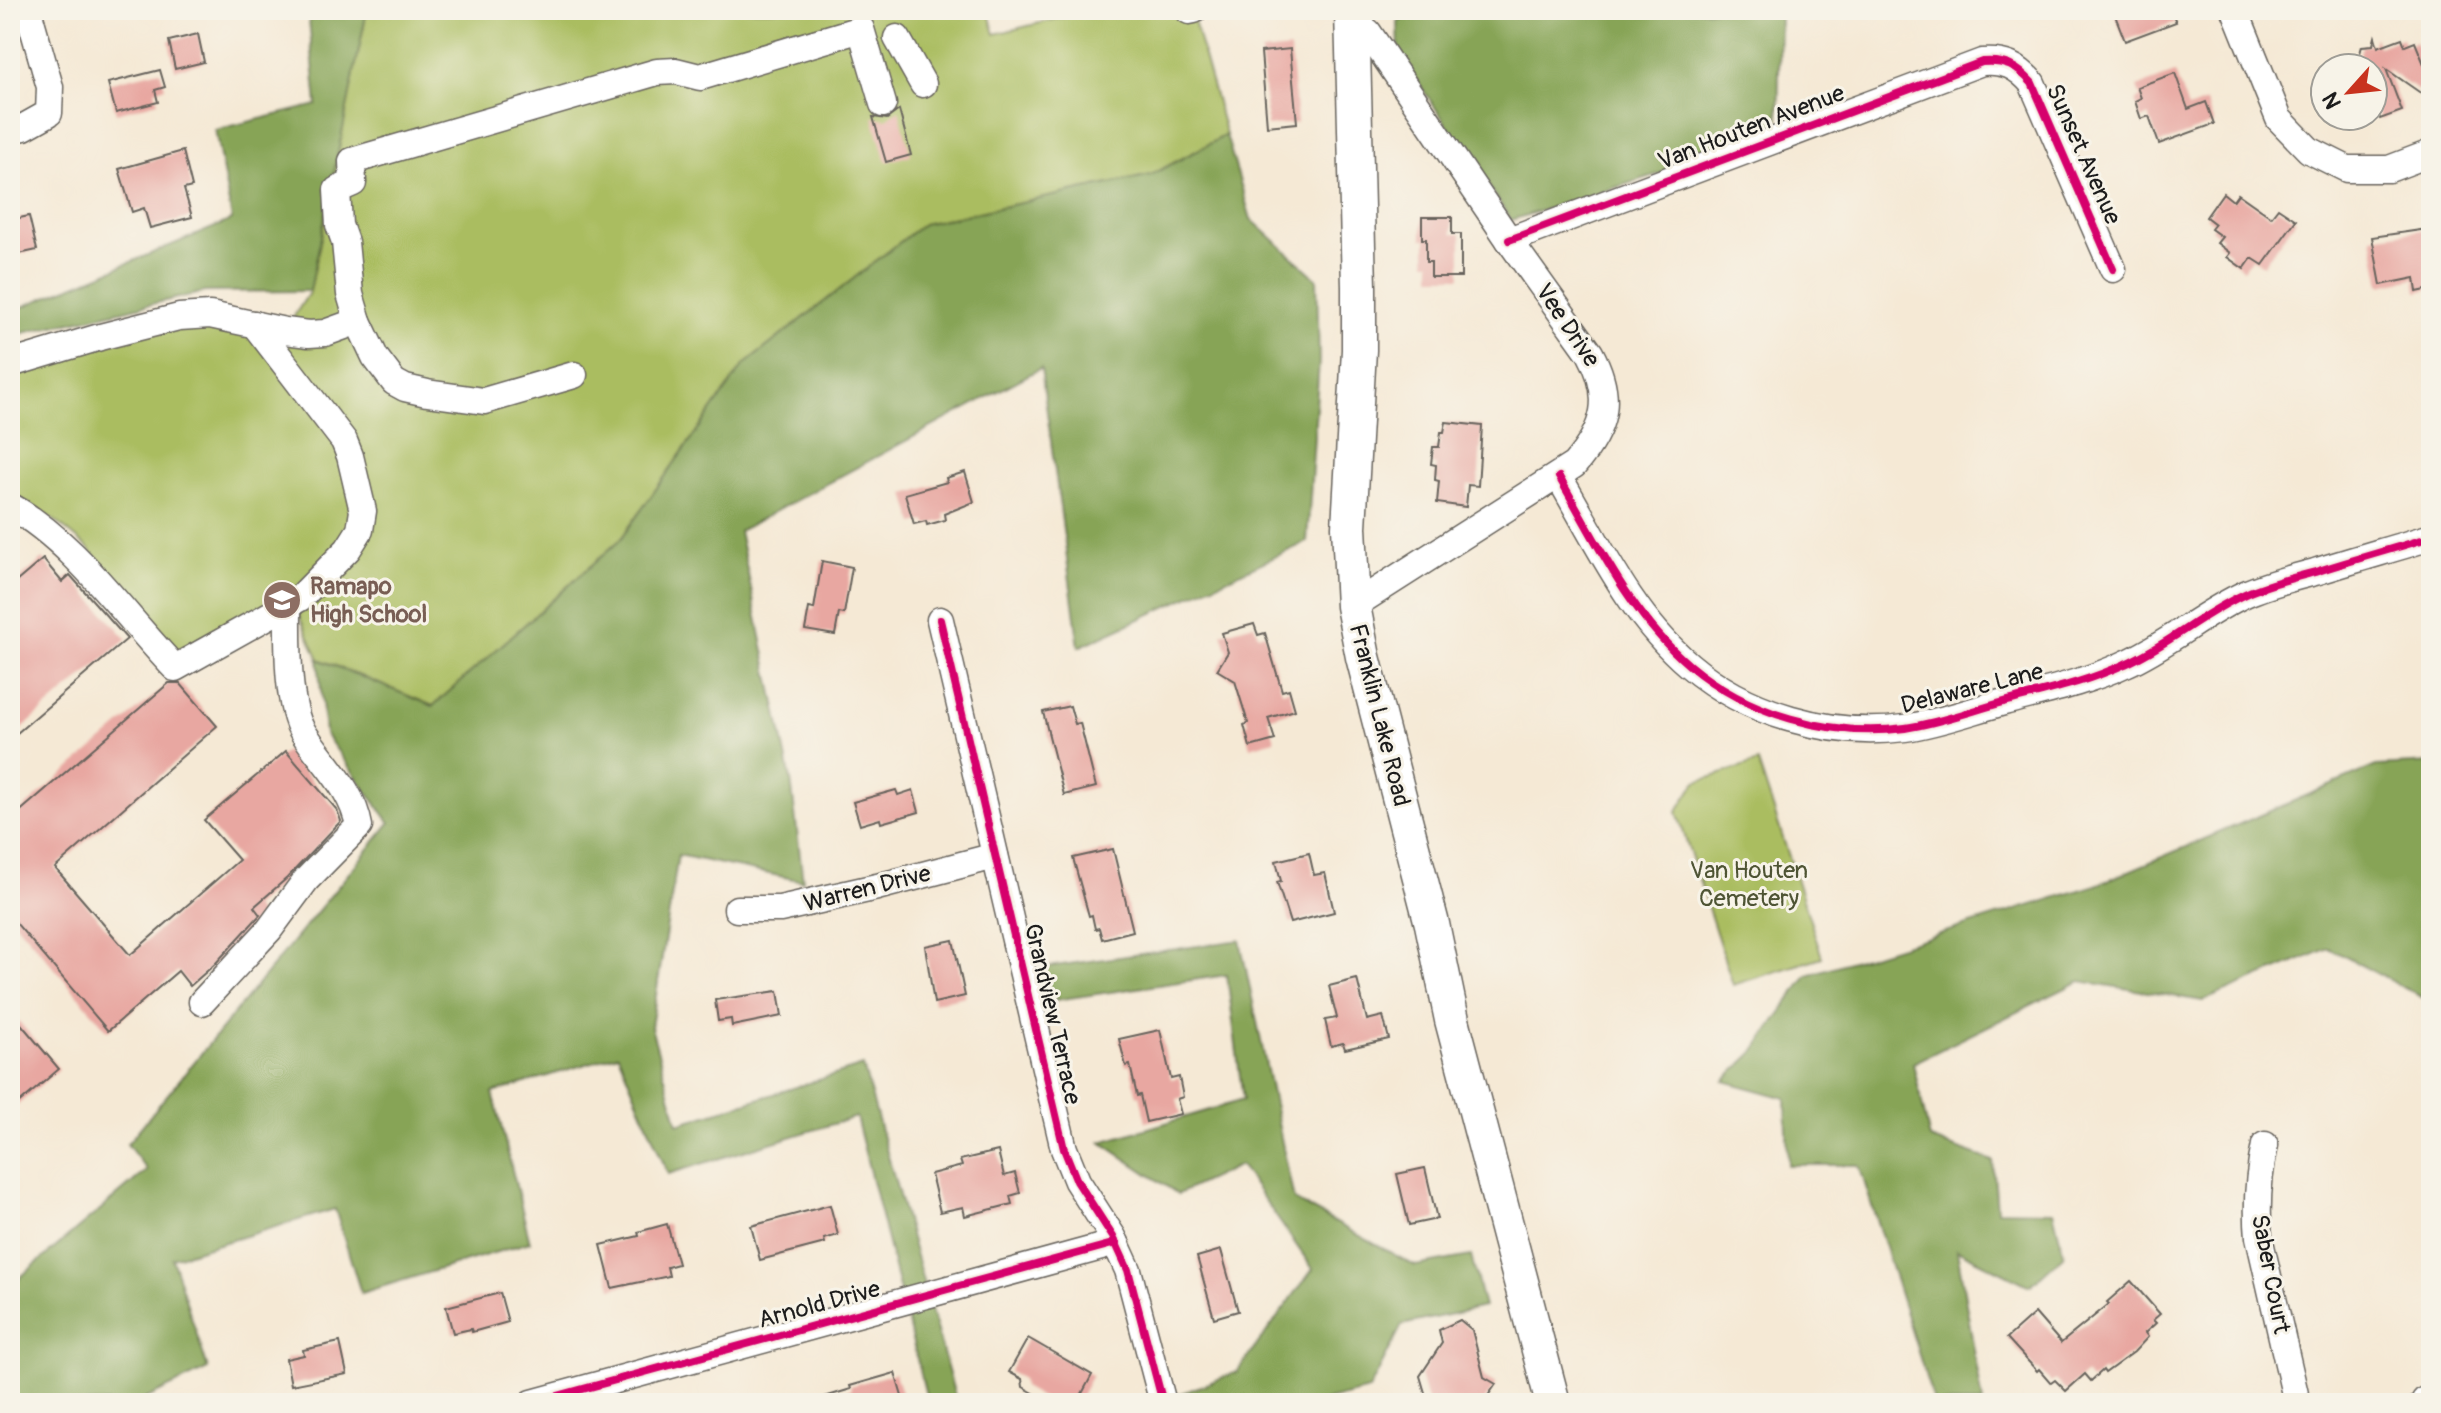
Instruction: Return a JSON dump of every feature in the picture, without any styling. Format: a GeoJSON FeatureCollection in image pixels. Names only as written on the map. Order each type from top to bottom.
{"type":"FeatureCollection","features":[{"type":"Feature","properties":{"kind":"main road","name":"Franklin Lake Road"},"geometry":{"type":"LineString","coordinates":[[1352,16],[1359,287],[1355,445],[1349,527],[1353,606],[1363,657],[1432,924],[1452,1020],[1553,1403]]}},
{"type":"Feature","properties":{"kind":"street"},"geometry":{"type":"LineString","coordinates":[[10,130],[24,127],[49,113],[50,87],[28,10]]}},
{"type":"Feature","properties":{"kind":"street"},"geometry":{"type":"LineString","coordinates":[[2235,10],[2279,119],[2309,150],[2347,169],[2389,169],[2431,153]]}},
{"type":"Feature","properties":{"kind":"street","name":"Vee Drive"},"geometry":{"type":"LineString","coordinates":[[1352,16],[1368,32],[1590,353],[1600,371],[1604,389],[1604,409],[1599,428],[1589,448],[1574,465],[1353,606]]}},
{"type":"Feature","properties":{"kind":"street"},"geometry":{"type":"LineString","coordinates":[[574,375],[484,401],[405,388],[394,382],[375,357],[358,321],[350,294],[337,190],[353,183],[352,161],[657,72],[676,71],[700,77],[861,29],[882,43],[923,84]]}},
{"type":"Feature","properties":{"kind":"street"},"geometry":{"type":"LineString","coordinates":[[882,43],[883,104]]}},
{"type":"Feature","properties":{"kind":"street","name":"Van Houten Avenue"},"geometry":{"type":"LineString","coordinates":[[1509,240],[1982,62],[2008,63]]}},
{"type":"Feature","properties":{"kind":"street","name":"Sunset Avenue"},"geometry":{"type":"LineString","coordinates":[[2008,63],[2032,83],[2113,269]]}},
{"type":"Feature","properties":{"kind":"street"},"geometry":{"type":"LineString","coordinates":[[10,364],[179,317],[210,315],[285,331],[325,333],[358,321]]}},
{"type":"Feature","properties":{"kind":"street"},"geometry":{"type":"LineString","coordinates":[[10,506],[34,519],[72,552],[175,668],[300,598],[348,549],[360,530],[363,511],[344,441],[254,324]]}},
{"type":"Feature","properties":{"kind":"street","name":"Delaware Lane"},"geometry":{"type":"LineString","coordinates":[[1559,477],[1636,607],[1657,635],[1690,666],[1722,689],[1757,707],[1790,719],[1863,730],[1903,728],[1942,721],[2091,678],[2161,645],[2218,607],[2248,593],[2431,537]]}},
{"type":"Feature","properties":{"kind":"street"},"geometry":{"type":"LineString","coordinates":[[202,1002],[269,930],[306,880],[359,826],[356,809],[347,790],[301,729],[289,675],[288,605]]}},
{"type":"Feature","properties":{"kind":"street","name":"Grandview Terrace"},"geometry":{"type":"LineString","coordinates":[[940,620],[1064,1149],[1077,1181],[1116,1243],[1128,1270],[1163,1403]]}},
{"type":"Feature","properties":{"kind":"street","name":"Warren Drive"},"geometry":{"type":"LineString","coordinates":[[737,909],[780,909],[995,856]]}},
{"type":"Feature","properties":{"kind":"street","name":"Saber Court"},"geometry":{"type":"LineString","coordinates":[[2265,1145],[2258,1176],[2259,1237],[2297,1403]]}},
{"type":"Feature","properties":{"kind":"street","name":"Arnold Drive"},"geometry":{"type":"LineString","coordinates":[[532,1403],[1116,1243]]}},
{"type":"Feature","properties":{"kind":"green space"},"geometry":{"type":"Polygon","coordinates":[[[308,10],[367,10],[310,291],[205,292],[23,333],[10,339],[10,312],[232,220],[215,130],[317,105],[308,10]]]}},
{"type":"Feature","properties":{"kind":"green space","name":"Ramapo High School"},"geometry":{"type":"Polygon","coordinates":[[[367,10],[988,10],[995,34],[1093,10],[1191,10],[1226,135],[1151,175],[923,224],[744,365],[620,540],[433,706],[319,659],[289,594],[179,651],[153,632],[87,547],[57,522],[10,492],[10,352],[124,320],[291,321],[310,291],[367,10]]]}},
{"type":"Feature","properties":{"kind":"green space"},"geometry":{"type":"Polygon","coordinates":[[[1436,10],[1780,10],[1778,137],[1511,220],[1399,54],[1398,21],[1436,10]]]}},
{"type":"Feature","properties":{"kind":"green space"},"geometry":{"type":"Polygon","coordinates":[[[1226,135],[1251,219],[1317,279],[1319,361],[1307,542],[1079,647],[1041,368],[739,531],[791,780],[803,881],[678,855],[651,1027],[678,1124],[863,1066],[957,1403],[928,1403],[856,1117],[668,1174],[618,1054],[493,1093],[530,1242],[361,1293],[335,1209],[172,1258],[208,1369],[137,1403],[10,1403],[10,1286],[147,1170],[127,1144],[390,823],[325,734],[318,659],[433,706],[620,540],[744,365],[923,224],[1151,175],[1226,135]]]}},
{"type":"Feature","properties":{"kind":"green space","name":"Van Houten Cemetery"},"geometry":{"type":"Polygon","coordinates":[[[1758,762],[1822,957],[1733,985],[1677,812],[1696,782],[1758,762]]]}},
{"type":"Feature","properties":{"kind":"green space"},"geometry":{"type":"Polygon","coordinates":[[[2431,763],[2431,1002],[2329,948],[2203,1001],[2080,981],[1913,1063],[1930,1139],[1993,1161],[1997,1210],[2053,1211],[2064,1255],[2030,1286],[1957,1250],[1983,1403],[1934,1403],[1859,1165],[1788,1165],[1786,1098],[1724,1081],[1753,1053],[1807,975],[2096,885],[2376,766],[2431,763]]]}},
{"type":"Feature","properties":{"kind":"green space"},"geometry":{"type":"Polygon","coordinates":[[[1240,940],[1294,1200],[1415,1266],[1471,1256],[1484,1307],[1402,1325],[1369,1390],[1316,1403],[1157,1403],[1237,1372],[1313,1269],[1240,1165],[1178,1194],[1101,1142],[1243,1100],[1227,975],[1056,1000],[1040,968],[1240,940]]]}},
{"type":"Feature","properties":{"kind":"building"},"geometry":{"type":"Polygon","coordinates":[[[2113,10],[2171,10],[2176,22],[2125,41],[2113,10]]]}},
{"type":"Feature","properties":{"kind":"building"},"geometry":{"type":"Polygon","coordinates":[[[198,34],[204,62],[175,69],[169,41],[198,34]]]}},
{"type":"Feature","properties":{"kind":"building"},"geometry":{"type":"Polygon","coordinates":[[[2375,37],[2378,47],[2402,38],[2405,46],[2415,42],[2431,81],[2431,91],[2422,94],[2389,71],[2389,52],[2360,52],[2362,46],[2373,45],[2375,37]]]}},
{"type":"Feature","properties":{"kind":"building"},"geometry":{"type":"Polygon","coordinates":[[[1290,49],[1297,123],[1267,126],[1261,52],[1290,49]]]}},
{"type":"Feature","properties":{"kind":"building"},"geometry":{"type":"Polygon","coordinates":[[[160,70],[165,87],[155,90],[158,102],[116,113],[108,83],[160,70]]]}},
{"type":"Feature","properties":{"kind":"building"},"geometry":{"type":"Polygon","coordinates":[[[2175,73],[2188,109],[2206,102],[2214,124],[2159,144],[2149,116],[2141,119],[2135,101],[2141,98],[2137,87],[2175,73]]]}},
{"type":"Feature","properties":{"kind":"building"},"geometry":{"type":"Polygon","coordinates":[[[2389,77],[2402,111],[2389,116],[2389,77]]]}},
{"type":"Feature","properties":{"kind":"building"},"geometry":{"type":"Polygon","coordinates":[[[899,110],[911,155],[886,162],[873,117],[887,119],[899,110]]]}},
{"type":"Feature","properties":{"kind":"building"},"geometry":{"type":"Polygon","coordinates":[[[183,151],[192,187],[184,189],[192,217],[150,228],[144,208],[132,212],[119,169],[183,151]]]}},
{"type":"Feature","properties":{"kind":"building"},"geometry":{"type":"Polygon","coordinates":[[[2223,193],[2233,201],[2238,194],[2271,217],[2278,208],[2296,220],[2263,265],[2252,258],[2244,269],[2227,257],[2230,253],[2217,243],[2222,237],[2211,229],[2215,224],[2206,217],[2223,193]]]}},
{"type":"Feature","properties":{"kind":"building"},"geometry":{"type":"Polygon","coordinates":[[[29,216],[37,250],[10,256],[10,220],[29,216]]]}},
{"type":"Feature","properties":{"kind":"building"},"geometry":{"type":"Polygon","coordinates":[[[1422,217],[1452,217],[1452,234],[1461,234],[1461,277],[1431,277],[1431,262],[1426,262],[1426,239],[1422,239],[1422,217]]]}},
{"type":"Feature","properties":{"kind":"building"},"geometry":{"type":"Polygon","coordinates":[[[2428,229],[2431,289],[2417,292],[2415,278],[2381,285],[2372,237],[2428,229]]]}},
{"type":"Feature","properties":{"kind":"building"},"geometry":{"type":"Polygon","coordinates":[[[1446,422],[1482,426],[1478,486],[1468,485],[1466,507],[1437,503],[1439,481],[1435,480],[1436,465],[1431,464],[1433,447],[1439,447],[1446,422]]]}},
{"type":"Feature","properties":{"kind":"building"},"geometry":{"type":"Polygon","coordinates":[[[965,472],[974,502],[944,514],[945,520],[927,525],[926,521],[914,524],[905,494],[947,482],[946,478],[965,472]]]}},
{"type":"Feature","properties":{"kind":"building"},"geometry":{"type":"Polygon","coordinates":[[[43,559],[62,582],[70,575],[127,639],[10,739],[10,587],[43,559]]]}},
{"type":"Feature","properties":{"kind":"building"},"geometry":{"type":"Polygon","coordinates":[[[822,561],[852,567],[844,614],[839,613],[835,635],[805,630],[809,608],[814,609],[822,561]]]}},
{"type":"Feature","properties":{"kind":"building"},"geometry":{"type":"Polygon","coordinates":[[[1254,624],[1258,635],[1265,633],[1282,691],[1289,689],[1295,710],[1268,718],[1275,740],[1250,747],[1244,725],[1248,723],[1235,681],[1217,670],[1228,652],[1222,633],[1254,624]]]}},
{"type":"Feature","properties":{"kind":"building"},"geometry":{"type":"Polygon","coordinates":[[[169,683],[180,683],[217,726],[55,868],[130,955],[239,860],[204,820],[286,751],[337,810],[341,821],[287,878],[254,907],[260,915],[215,964],[190,986],[178,971],[108,1031],[10,916],[10,820],[169,683]]]}},
{"type":"Feature","properties":{"kind":"building"},"geometry":{"type":"Polygon","coordinates":[[[1070,706],[1075,724],[1080,723],[1096,787],[1064,795],[1043,712],[1070,706]]]}},
{"type":"Feature","properties":{"kind":"building"},"geometry":{"type":"Polygon","coordinates":[[[896,790],[898,795],[913,790],[919,812],[881,823],[880,819],[860,825],[853,802],[896,790]]]}},
{"type":"Feature","properties":{"kind":"building"},"geometry":{"type":"Polygon","coordinates":[[[1113,849],[1133,931],[1102,939],[1099,928],[1095,929],[1092,915],[1089,916],[1073,858],[1113,849]]]}},
{"type":"Feature","properties":{"kind":"building"},"geometry":{"type":"Polygon","coordinates":[[[1309,853],[1314,875],[1325,873],[1334,912],[1290,923],[1277,882],[1281,881],[1276,861],[1309,853]]]}},
{"type":"Feature","properties":{"kind":"building"},"geometry":{"type":"Polygon","coordinates":[[[953,940],[965,996],[934,1003],[925,946],[953,940]]]}},
{"type":"Feature","properties":{"kind":"building"},"geometry":{"type":"Polygon","coordinates":[[[1357,979],[1367,1020],[1383,1016],[1389,1039],[1345,1049],[1343,1043],[1331,1046],[1325,1020],[1337,1018],[1329,986],[1357,979]]]}},
{"type":"Feature","properties":{"kind":"building"},"geometry":{"type":"Polygon","coordinates":[[[778,991],[782,1016],[732,1026],[731,1019],[718,1021],[715,1000],[778,991]]]}},
{"type":"Feature","properties":{"kind":"building"},"geometry":{"type":"Polygon","coordinates":[[[10,1011],[59,1069],[10,1111],[10,1011]]]}},
{"type":"Feature","properties":{"kind":"building"},"geometry":{"type":"Polygon","coordinates":[[[1160,1030],[1171,1079],[1179,1077],[1183,1097],[1177,1099],[1181,1114],[1146,1122],[1140,1095],[1137,1096],[1130,1065],[1126,1066],[1119,1039],[1160,1030]]]}},
{"type":"Feature","properties":{"kind":"building"},"geometry":{"type":"Polygon","coordinates":[[[998,1151],[1004,1176],[1015,1173],[1020,1193],[1010,1196],[1012,1204],[965,1216],[963,1207],[940,1212],[931,1174],[962,1166],[960,1160],[998,1151]]]}},
{"type":"Feature","properties":{"kind":"building"},"geometry":{"type":"Polygon","coordinates":[[[1425,1168],[1437,1219],[1409,1225],[1397,1174],[1425,1168]]]}},
{"type":"Feature","properties":{"kind":"building"},"geometry":{"type":"Polygon","coordinates":[[[830,1205],[838,1235],[824,1239],[825,1243],[760,1260],[751,1226],[830,1205]]]}},
{"type":"Feature","properties":{"kind":"building"},"geometry":{"type":"Polygon","coordinates":[[[667,1224],[678,1264],[667,1267],[669,1276],[612,1288],[601,1245],[639,1236],[638,1232],[667,1224]]]}},
{"type":"Feature","properties":{"kind":"building"},"geometry":{"type":"Polygon","coordinates":[[[1221,1250],[1238,1311],[1214,1318],[1197,1257],[1221,1250]]]}},
{"type":"Feature","properties":{"kind":"building"},"geometry":{"type":"Polygon","coordinates":[[[2131,1281],[2160,1314],[2153,1320],[2156,1323],[2145,1333],[2148,1337],[2134,1352],[2105,1373],[2103,1370],[2091,1381],[2085,1374],[2066,1391],[2055,1380],[2051,1383],[2039,1369],[2037,1371],[2007,1338],[2035,1313],[2061,1343],[2109,1304],[2107,1302],[2131,1281]]]}},
{"type":"Feature","properties":{"kind":"building"},"geometry":{"type":"Polygon","coordinates":[[[500,1293],[508,1322],[472,1332],[471,1329],[453,1333],[446,1307],[500,1293]]]}},
{"type":"Feature","properties":{"kind":"building"},"geometry":{"type":"Polygon","coordinates":[[[1460,1320],[1472,1330],[1484,1377],[1496,1384],[1483,1403],[1428,1403],[1420,1376],[1442,1343],[1439,1330],[1460,1320]]]}},
{"type":"Feature","properties":{"kind":"building"},"geometry":{"type":"Polygon","coordinates":[[[1028,1338],[1092,1375],[1077,1403],[1046,1400],[1023,1387],[1022,1379],[1009,1372],[1028,1338]]]}},
{"type":"Feature","properties":{"kind":"building"},"geometry":{"type":"Polygon","coordinates":[[[340,1342],[347,1374],[291,1385],[286,1359],[304,1355],[303,1350],[340,1342]]]}},
{"type":"Feature","properties":{"kind":"building"},"geometry":{"type":"Polygon","coordinates":[[[895,1373],[904,1403],[818,1403],[818,1399],[851,1389],[850,1386],[895,1373]]]}},
{"type":"Feature","properties":{"kind":"cycle path"},"geometry":{"type":"LineString","coordinates":[[1509,240],[1982,62],[1990,62],[2010,65],[2032,83],[2113,269]]}},
{"type":"Feature","properties":{"kind":"cycle path"},"geometry":{"type":"LineString","coordinates":[[1559,477],[1632,601],[1668,646],[1689,665],[1737,697],[1763,709],[1791,719],[1848,729],[1918,726],[2081,681],[2141,656],[2253,590],[2431,537]]}},
{"type":"Feature","properties":{"kind":"cycle path"},"geometry":{"type":"LineString","coordinates":[[940,620],[1064,1149],[1077,1181],[1113,1237],[1128,1270],[1163,1403]]}},
{"type":"Feature","properties":{"kind":"cycle path"},"geometry":{"type":"LineString","coordinates":[[532,1403],[1116,1243]]}},
{"type":"Feature","properties":{"kind":"place","name":"Ramapo High School"},"geometry":{"type":"Point","coordinates":[282,600]}}]}
